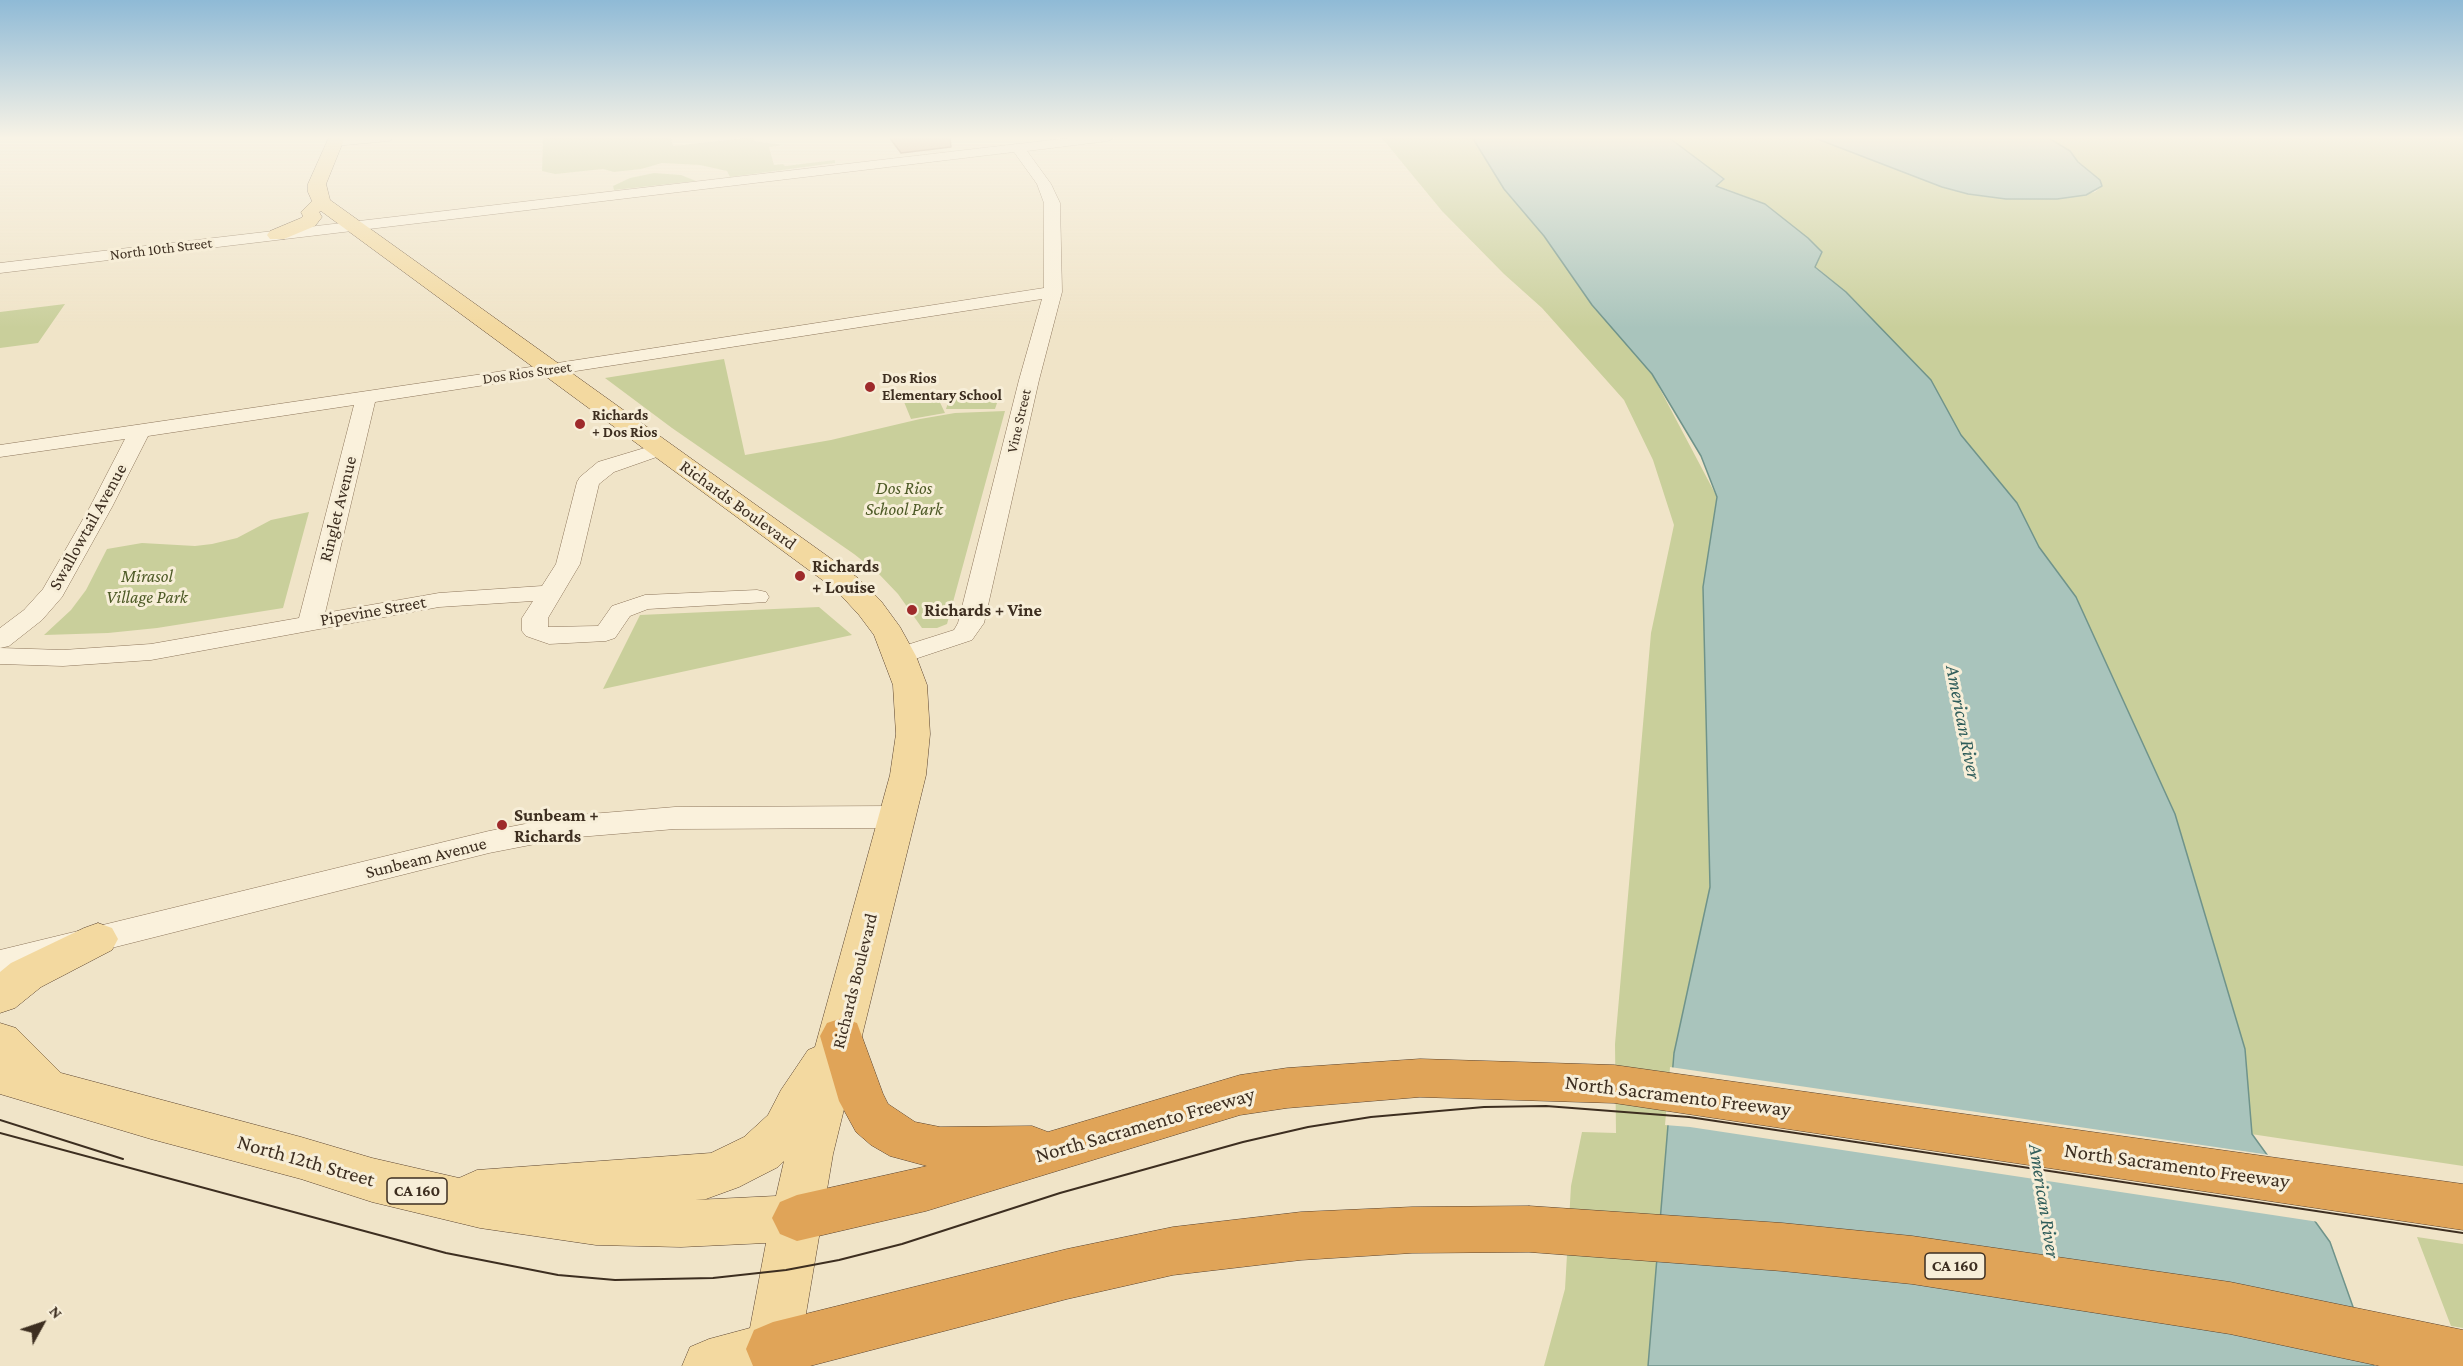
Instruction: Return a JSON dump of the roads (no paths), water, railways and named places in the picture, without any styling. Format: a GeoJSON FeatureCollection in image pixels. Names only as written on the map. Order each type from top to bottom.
{"type":"FeatureCollection","features":[{"type":"Feature","properties":{"kind":"highway"},"geometry":{"type":"LineString","coordinates":[[842,1036],[862,1101],[872,1118],[907,1141],[940,1148],[1067,1147]]}},
{"type":"Feature","properties":{"kind":"highway","name":"North Sacramento Freeway"},"geometry":{"type":"LineString","coordinates":[[797,1218],[976,1175],[1240,1095],[1287,1088],[1420,1078],[1614,1084],[2463,1208]]}},
{"type":"Feature","properties":{"kind":"highway","name":"CA 160"},"geometry":{"type":"LineString","coordinates":[[773,1349],[1067,1274],[1173,1251],[1301,1236],[1412,1230],[1529,1229],[1782,1247],[1912,1260],[2029,1276],[2230,1308],[2463,1357]]}},
{"type":"Feature","properties":{"kind":"highway"},"geometry":{"type":"LineString","coordinates":[[2376,1337],[2420,1366]]}},
{"type":"Feature","properties":{"kind":"main road","name":"Richards Boulevard"},"geometry":{"type":"LineString","coordinates":[[322,203],[847,585],[870,608],[889,634],[900,656],[910,686],[913,734],[908,775],[842,1036],[809,1154],[773,1349]]}},
{"type":"Feature","properties":{"kind":"main road"},"geometry":{"type":"LineString","coordinates":[[277,235],[308,222],[313,217],[310,212],[322,203]]}},
{"type":"Feature","properties":{"kind":"main road"},"geometry":{"type":"LineString","coordinates":[[0,996],[26,975],[98,939]]}},
{"type":"Feature","properties":{"kind":"main road"},"geometry":{"type":"LineString","coordinates":[[437,1195],[684,1179],[706,1177],[722,1172],[761,1152],[784,1130],[797,1104],[842,1036]]}},
{"type":"Feature","properties":{"kind":"main road"},"geometry":{"type":"LineString","coordinates":[[0,1041],[48,1090]]}},
{"type":"Feature","properties":{"kind":"main road","name":"North 12th Street"},"geometry":{"type":"LineString","coordinates":[[0,1075],[301,1158],[372,1180],[530,1214],[596,1222],[681,1224],[797,1218]]}},
{"type":"Feature","properties":{"kind":"main road"},"geometry":{"type":"LineString","coordinates":[[709,1366],[773,1349]]}},
{"type":"Feature","properties":{"kind":"street","name":"North 10th Street"},"geometry":{"type":"LineString","coordinates":[[0,268],[565,201]]}},
{"type":"Feature","properties":{"kind":"street","name":"Vine Street"},"geometry":{"type":"LineString","coordinates":[[900,656],[963,635],[971,623],[1029,380],[1053,292],[1054,254],[1051,201]]}},
{"type":"Feature","properties":{"kind":"street","name":"Dos Rios Street"},"geometry":{"type":"LineString","coordinates":[[0,451],[551,370],[1053,292]]}},
{"type":"Feature","properties":{"kind":"street","name":"Ringlet Avenue"},"geometry":{"type":"LineString","coordinates":[[310,623],[366,396]]}},
{"type":"Feature","properties":{"kind":"street","name":"Swallowtail Avenue"},"geometry":{"type":"LineString","coordinates":[[0,640],[33,615],[53,592],[101,507],[140,430]]}},
{"type":"Feature","properties":{"kind":"street"},"geometry":{"type":"LineString","coordinates":[[661,449],[606,467],[588,482],[568,564],[536,618],[535,632],[549,636],[606,633],[621,611],[645,602],[757,597]]}},
{"type":"Feature","properties":{"kind":"street","name":"Pipevine Street"},"geometry":{"type":"LineString","coordinates":[[0,656],[63,658],[151,652],[439,600],[549,593]]}},
{"type":"Feature","properties":{"kind":"street","name":"Sunbeam Avenue"},"geometry":{"type":"LineString","coordinates":[[0,963],[478,844],[566,826],[675,818],[897,817]]}},
{"type":"Feature","properties":{"kind":"water","name":"American River"},"geometry":{"type":"Polygon","coordinates":[[[1514,201],[1756,201],[1765,204],[1822,252],[1815,267],[1846,292],[1931,380],[1961,435],[2017,503],[2039,547],[2076,597],[2175,814],[2245,1049],[2252,1134],[2330,1242],[2374,1366],[1648,1366],[1674,1053],[1710,887],[1703,587],[1717,497],[1701,456],[1652,374],[1592,305],[1544,236],[1514,201]]]}},
{"type":"Feature","properties":{"kind":"tram line"},"geometry":{"type":"LineString","coordinates":[[0,1133],[446,1253],[558,1275],[615,1280],[713,1278],[786,1270],[839,1260],[902,1244],[1060,1193],[1243,1142],[1308,1127],[1371,1117],[1484,1107],[1546,1106],[1689,1117],[2463,1233]]}},
{"type":"Feature","properties":{"kind":"tram line"},"geometry":{"type":"LineString","coordinates":[[0,1120],[123,1159]]}},
{"type":"Feature","properties":{"kind":"place","name":"Dos Rios Elementary School"},"geometry":{"type":"Point","coordinates":[870,387]}},
{"type":"Feature","properties":{"kind":"place","name":"Richards + Dos Rios"},"geometry":{"type":"Point","coordinates":[580,424]}},
{"type":"Feature","properties":{"kind":"place","name":"Richards + Louise"},"geometry":{"type":"Point","coordinates":[800,576]}},
{"type":"Feature","properties":{"kind":"place","name":"Richards + Vine"},"geometry":{"type":"Point","coordinates":[912,610]}},
{"type":"Feature","properties":{"kind":"place","name":"Sunbeam + Richards"},"geometry":{"type":"Point","coordinates":[502,825]}},
{"type":"Feature","properties":{"kind":"park label","name":"Dos Rios School Park"},"geometry":{"type":"Point","coordinates":[904,498]}},
{"type":"Feature","properties":{"kind":"park label","name":"Mirasol Village Park"},"geometry":{"type":"Point","coordinates":[147,586]}}]}
